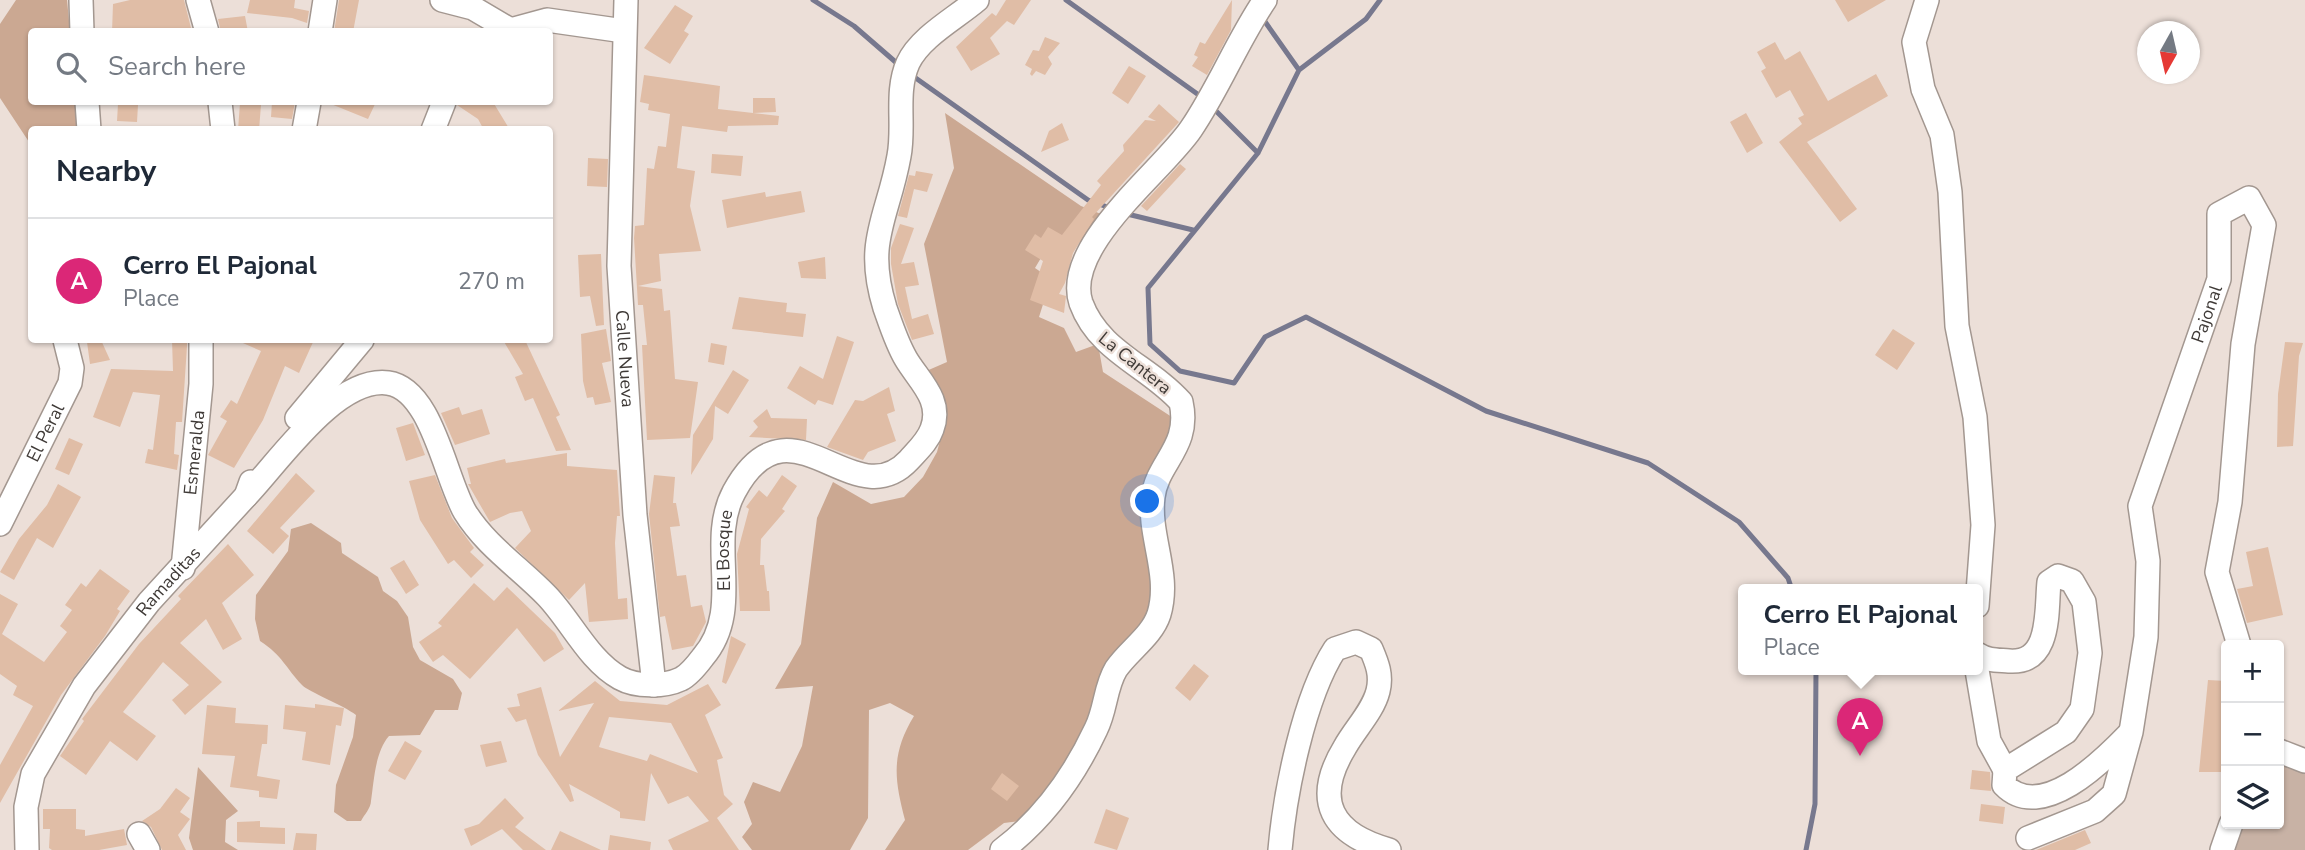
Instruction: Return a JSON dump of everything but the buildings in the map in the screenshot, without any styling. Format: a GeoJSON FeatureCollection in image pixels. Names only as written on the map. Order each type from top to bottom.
{"type":"FeatureCollection","features":[{"type":"Feature","properties":{"kind":"street"},"geometry":{"type":"LineString","coordinates":[[81,0],[82,28]]}},
{"type":"Feature","properties":{"kind":"street"},"geometry":{"type":"LineString","coordinates":[[198,0],[206,28]]}},
{"type":"Feature","properties":{"kind":"street"},"geometry":{"type":"LineString","coordinates":[[321,28],[325,0]]}},
{"type":"Feature","properties":{"kind":"street"},"geometry":{"type":"LineString","coordinates":[[443,0],[473,8],[502,28]]}},
{"type":"Feature","properties":{"kind":"street","name":"Calle Nueva"},"geometry":{"type":"LineString","coordinates":[[626,0],[619,266],[635,515],[654,685]]}},
{"type":"Feature","properties":{"kind":"street","name":"El Bosque"},"geometry":{"type":"LineString","coordinates":[[654,685],[681,679],[695,667],[709,650],[720,628],[726,601],[724,529],[733,493],[766,456],[783,449],[801,451],[859,475],[879,477],[901,469],[926,442],[934,425],[934,403],[906,359],[885,307],[876,272],[876,242],[900,155],[902,81],[909,59],[930,37],[977,0]]}},
{"type":"Feature","properties":{"kind":"street","name":"La Cantera"},"geometry":{"type":"LineString","coordinates":[[1002,850],[1045,813],[1096,731],[1105,708],[1108,685],[1117,667],[1150,631],[1159,615],[1164,580],[1153,494],[1182,435],[1181,402],[1097,335],[1080,300],[1085,260],[1112,218],[1191,130],[1244,31],[1265,0]]}},
{"type":"Feature","properties":{"kind":"street"},"geometry":{"type":"LineString","coordinates":[[1927,0],[1914,42],[1923,89],[1941,135],[1950,192],[1956,326],[1975,417],[1983,524],[1979,584]]}},
{"type":"Feature","properties":{"kind":"street"},"geometry":{"type":"LineString","coordinates":[[513,28],[547,20],[624,31]]}},
{"type":"Feature","properties":{"kind":"street"},"geometry":{"type":"LineString","coordinates":[[87,105],[89,126]]}},
{"type":"Feature","properties":{"kind":"street"},"geometry":{"type":"LineString","coordinates":[[220,105],[223,126]]}},
{"type":"Feature","properties":{"kind":"street"},"geometry":{"type":"LineString","coordinates":[[305,126],[308,105]]}},
{"type":"Feature","properties":{"kind":"street"},"geometry":{"type":"LineString","coordinates":[[435,126],[443,105]]}},
{"type":"Feature","properties":{"kind":"street","name":"Pajonal"},"geometry":{"type":"LineString","coordinates":[[2028,838],[2095,811],[2114,794],[2131,732],[2146,636],[2148,561],[2140,506],[2219,279],[2219,214],[2249,198],[2264,225],[2243,344],[2230,502],[2217,572],[2237,640]]}},
{"type":"Feature","properties":{"kind":"street","name":"El Peral"},"geometry":{"type":"LineString","coordinates":[[0,524],[71,383],[72,368],[66,343]]}},
{"type":"Feature","properties":{"kind":"street","name":"Esmeralda"},"geometry":{"type":"LineString","coordinates":[[183,568],[201,384],[201,343]]}},
{"type":"Feature","properties":{"kind":"street","name":"Ramaditas"},"geometry":{"type":"LineString","coordinates":[[27,850],[26,807],[33,774],[84,686],[149,602],[183,568],[246,496],[256,466],[359,343]]}},
{"type":"Feature","properties":{"kind":"street"},"geometry":{"type":"LineString","coordinates":[[246,496],[320,412],[367,386],[387,383],[405,389],[420,403],[465,512],[487,541],[547,596],[606,668],[634,683],[654,685]]}},
{"type":"Feature","properties":{"kind":"street"},"geometry":{"type":"LineString","coordinates":[[1983,658],[2015,662],[2038,650],[2046,634],[2049,582],[2058,576],[2072,581],[2084,602],[2090,653],[2082,709],[2067,732],[2005,770]]}},
{"type":"Feature","properties":{"kind":"street"},"geometry":{"type":"LineString","coordinates":[[1280,850],[1303,726],[1319,677],[1335,649],[1356,642],[1371,649],[1380,667],[1378,692],[1333,769],[1328,797],[1332,817],[1350,834],[1389,850]]}},
{"type":"Feature","properties":{"kind":"street"},"geometry":{"type":"LineString","coordinates":[[1978,675],[1989,741],[2005,770],[2004,785],[2013,794],[2028,798],[2046,795],[2095,770],[2131,732]]}},
{"type":"Feature","properties":{"kind":"street"},"geometry":{"type":"LineString","coordinates":[[2284,753],[2305,761]]}},
{"type":"Feature","properties":{"kind":"street"},"geometry":{"type":"LineString","coordinates":[[2222,850],[2229,829]]}},
{"type":"Feature","properties":{"kind":"shaded area"},"geometry":{"type":"Polygon","coordinates":[[[16,0],[67,0],[70,28],[28,28],[28,105],[82,105],[84,126],[28,126],[28,140],[0,98],[0,24],[16,0]]]}},
{"type":"Feature","properties":{"kind":"shaded area"},"geometry":{"type":"Polygon","coordinates":[[[945,113],[1081,206],[1101,214],[1081,243],[1064,235],[1051,241],[1035,268],[1051,279],[1039,317],[1064,328],[1076,352],[1098,344],[1103,372],[1181,423],[1170,463],[1139,503],[1167,595],[1115,672],[1034,819],[1004,823],[968,850],[885,850],[905,820],[897,766],[901,742],[914,716],[890,703],[869,710],[868,818],[850,850],[752,850],[742,837],[752,824],[744,802],[753,782],[780,792],[802,746],[813,686],[775,689],[801,644],[817,518],[833,482],[871,504],[904,497],[923,477],[937,452],[944,426],[924,372],[947,362],[924,244],[954,168],[945,113]]]}},
{"type":"Feature","properties":{"kind":"shaded area"},"geometry":{"type":"Polygon","coordinates":[[[311,523],[341,543],[342,553],[378,577],[383,591],[397,601],[408,617],[413,647],[420,660],[453,679],[462,693],[458,710],[435,710],[420,735],[389,736],[378,758],[370,806],[361,821],[347,821],[334,812],[336,785],[353,737],[356,715],[302,685],[279,657],[260,641],[255,619],[256,595],[288,551],[291,529],[311,523]]]}},
{"type":"Feature","properties":{"kind":"shaded area"},"geometry":{"type":"Polygon","coordinates":[[[2284,760],[2305,769],[2305,850],[2234,850],[2240,829],[2284,829],[2284,760]]]}},
{"type":"Feature","properties":{"kind":"shaded area"},"geometry":{"type":"Polygon","coordinates":[[[198,767],[238,811],[226,820],[225,842],[238,850],[193,850],[189,838],[198,767]]]}},
{"type":"Feature","properties":{"kind":"waterway"},"geometry":{"type":"LineString","coordinates":[[813,0],[854,26],[899,65]]}},
{"type":"Feature","properties":{"kind":"waterway"},"geometry":{"type":"LineString","coordinates":[[1066,0],[1203,98]]}},
{"type":"Feature","properties":{"kind":"waterway"},"geometry":{"type":"LineString","coordinates":[[1380,0],[1366,19],[1299,70],[1258,153],[1148,288],[1150,344],[1180,371],[1234,383],[1265,337],[1306,317],[1486,411],[1648,463],[1739,522],[1788,578],[1790,584]]}},
{"type":"Feature","properties":{"kind":"waterway"},"geometry":{"type":"LineString","coordinates":[[1261,16],[1299,70]]}},
{"type":"Feature","properties":{"kind":"waterway"},"geometry":{"type":"LineString","coordinates":[[910,74],[1088,200],[1110,208]]}},
{"type":"Feature","properties":{"kind":"waterway"},"geometry":{"type":"LineString","coordinates":[[1212,107],[1258,153]]}},
{"type":"Feature","properties":{"kind":"waterway"},"geometry":{"type":"LineString","coordinates":[[1123,213],[1193,230]]}},
{"type":"Feature","properties":{"kind":"waterway"},"geometry":{"type":"LineString","coordinates":[[1806,850],[1815,804],[1816,675]]}},
{"type":"Feature","properties":{"kind":"place","name":"Cerro El Pajonal"},"geometry":{"type":"Point","coordinates":[1860,756]}}]}
